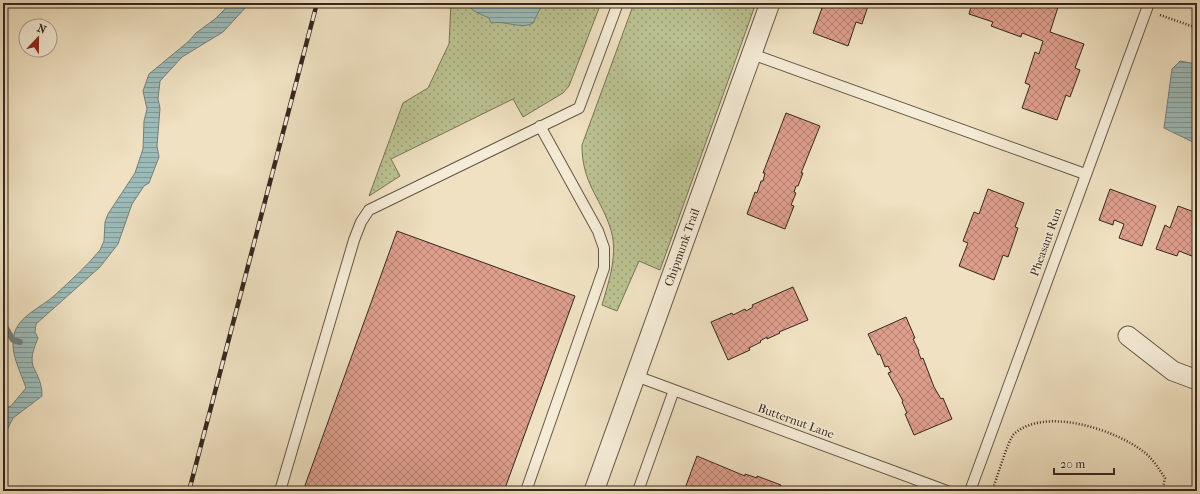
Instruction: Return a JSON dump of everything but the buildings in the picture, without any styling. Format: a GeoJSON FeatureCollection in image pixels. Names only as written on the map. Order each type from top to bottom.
{"type":"FeatureCollection","features":[{"type":"Feature","properties":{"kind":"street","name":"Chipmunk Trail"},"geometry":{"type":"LineString","coordinates":[[594,491],[770,3]]}},
{"type":"Feature","properties":{"kind":"street"},"geometry":{"type":"LineString","coordinates":[[1128,336],[1172,371],[1197,380]]}},
{"type":"Feature","properties":{"kind":"lane"},"geometry":{"type":"LineString","coordinates":[[280,491],[354,240],[361,222],[369,210],[579,108],[618,3]]}},
{"type":"Feature","properties":{"kind":"lane","name":"Pheasant Run"},"geometry":{"type":"LineString","coordinates":[[970,491],[1147,7]]}},
{"type":"Feature","properties":{"kind":"lane"},"geometry":{"type":"LineString","coordinates":[[752,54],[1085,174]]}},
{"type":"Feature","properties":{"kind":"lane"},"geometry":{"type":"LineString","coordinates":[[526,491],[604,268],[604,248],[598,231],[540,126]]}},
{"type":"Feature","properties":{"kind":"lane","name":"Butternut Lane"},"geometry":{"type":"LineString","coordinates":[[636,376],[947,491]]}},
{"type":"Feature","properties":{"kind":"lane"},"geometry":{"type":"LineString","coordinates":[[638,491],[674,390]]}},
{"type":"Feature","properties":{"kind":"path"},"geometry":{"type":"LineString","coordinates":[[1147,7],[1197,28]]}},
{"type":"Feature","properties":{"kind":"path"},"geometry":{"type":"LineString","coordinates":[[992,491],[1013,435],[1024,428],[1046,421],[1082,423],[1115,436],[1143,451],[1153,460],[1165,478],[1162,491]]}},
{"type":"Feature","properties":{"kind":"green space"},"geometry":{"type":"Polygon","coordinates":[[[451,3],[601,3],[569,86],[563,93],[523,117],[513,99],[391,159],[400,176],[369,196],[403,103],[428,88],[449,44],[451,3]]]}},
{"type":"Feature","properties":{"kind":"green space"},"geometry":{"type":"Polygon","coordinates":[[[634,3],[756,3],[660,270],[639,261],[617,311],[602,305],[612,266],[614,247],[613,237],[606,216],[588,179],[583,158],[582,145],[634,3]]]}},
{"type":"Feature","properties":{"kind":"water"},"geometry":{"type":"Polygon","coordinates":[[[231,3],[252,3],[247,6],[223,32],[182,57],[160,81],[158,99],[160,108],[157,146],[159,157],[149,183],[144,186],[132,204],[118,244],[100,267],[36,324],[35,332],[38,338],[33,351],[32,362],[38,377],[42,396],[13,418],[6,432],[3,434],[3,409],[11,406],[26,388],[14,353],[14,333],[29,314],[55,295],[84,268],[100,250],[104,241],[105,222],[108,214],[135,173],[143,149],[144,121],[147,109],[143,91],[149,74],[189,41],[196,33],[215,19],[231,3]]]}},
{"type":"Feature","properties":{"kind":"water"},"geometry":{"type":"Polygon","coordinates":[[[465,3],[543,3],[533,23],[524,26],[496,22],[491,23],[489,18],[474,11],[465,3]]]}},
{"type":"Feature","properties":{"kind":"water"},"geometry":{"type":"Polygon","coordinates":[[[1180,61],[1197,64],[1197,144],[1164,128],[1172,69],[1180,61]]]}},
{"type":"Feature","properties":{"kind":"waterway"},"geometry":{"type":"LineString","coordinates":[[3,323],[13,340],[20,342]]}},
{"type":"Feature","properties":{"kind":"railway"},"geometry":{"type":"LineString","coordinates":[[189,491],[317,3]]}}]}
